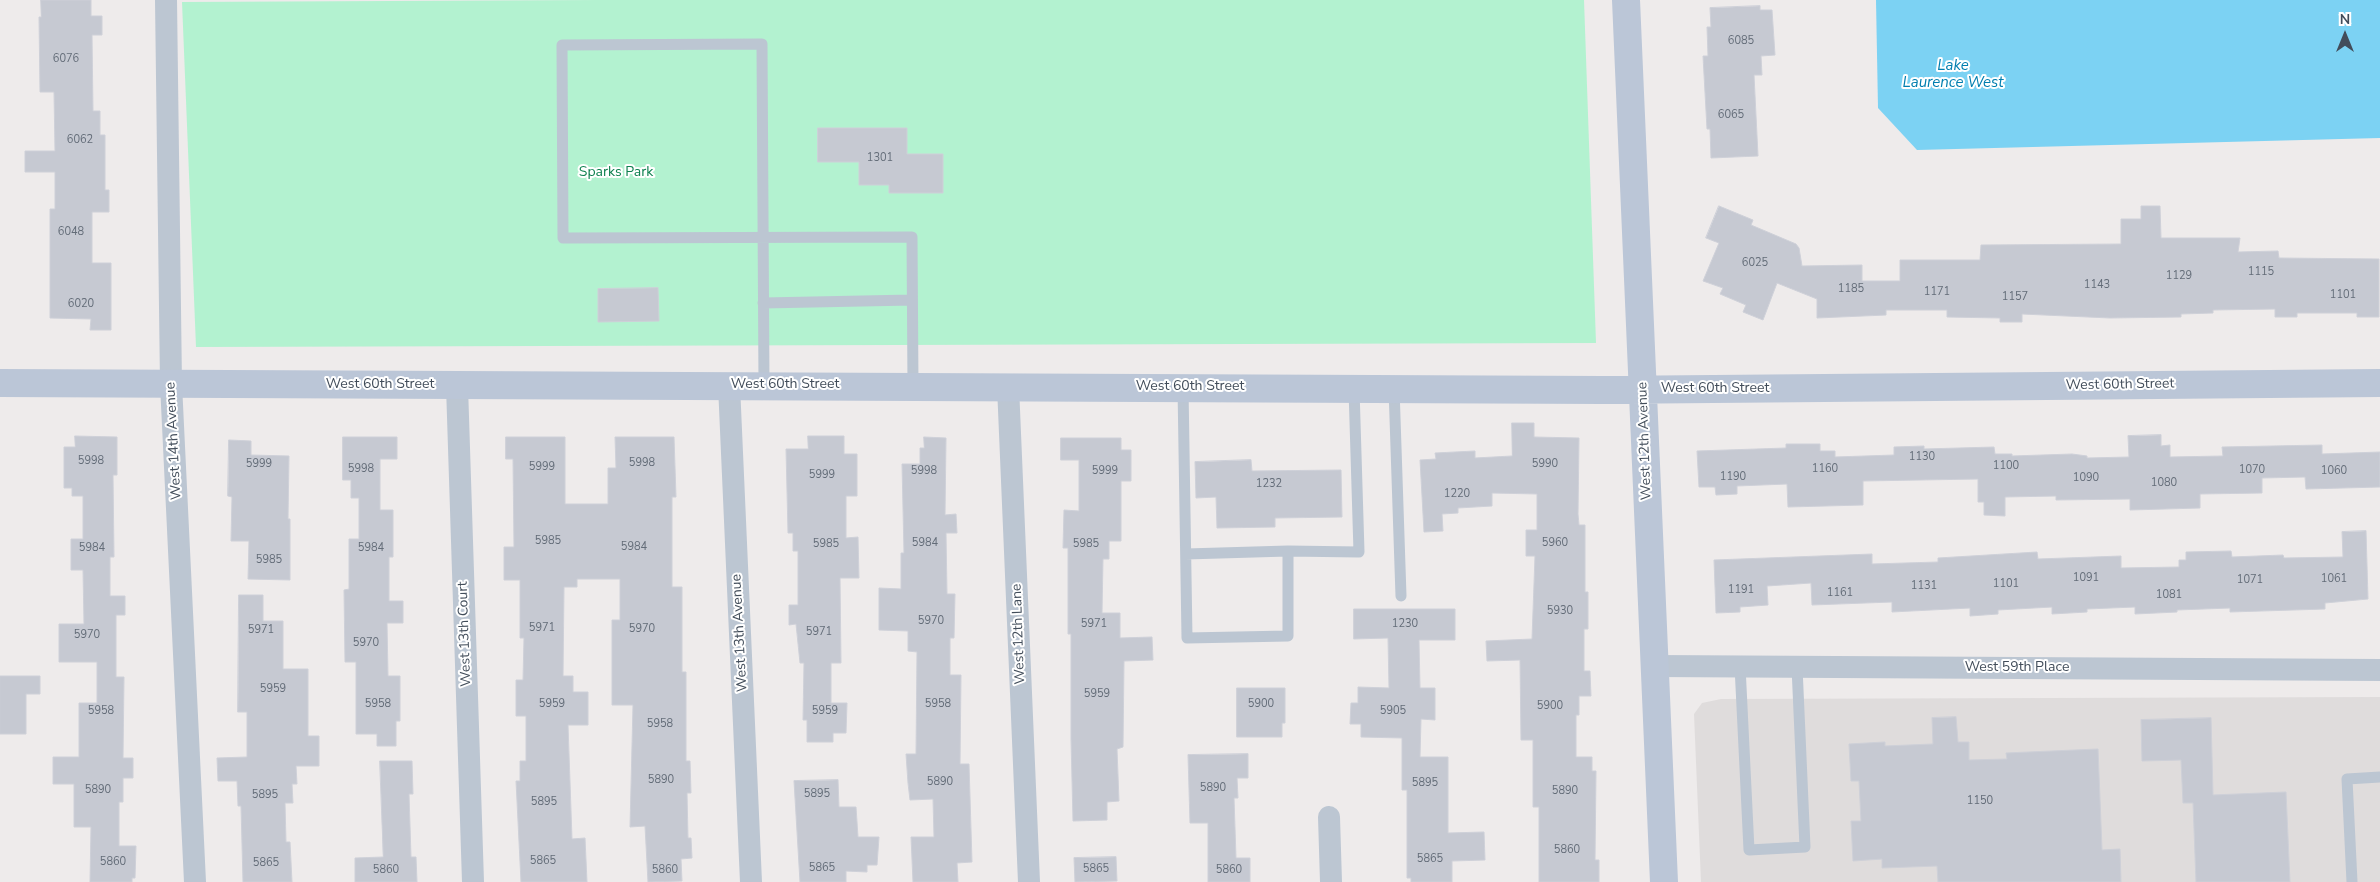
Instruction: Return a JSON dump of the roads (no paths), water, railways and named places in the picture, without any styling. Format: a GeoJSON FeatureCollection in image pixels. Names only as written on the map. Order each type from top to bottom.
{"type":"FeatureCollection","features":[{"type":"Feature","properties":{"kind":"street","name":"West 14th Avenue"},"geometry":{"type":"LineString","coordinates":[[166,0],[172,384],[195,882]]}},
{"type":"Feature","properties":{"kind":"street","name":"West 12th Avenue"},"geometry":{"type":"LineString","coordinates":[[1626,0],[1664,882]]}},
{"type":"Feature","properties":{"kind":"street","name":"West 60th Street"},"geometry":{"type":"LineString","coordinates":[[0,383],[1643,390],[2380,383]]}},
{"type":"Feature","properties":{"kind":"street","name":"West 13th Avenue"},"geometry":{"type":"LineString","coordinates":[[729,385],[751,882]]}},
{"type":"Feature","properties":{"kind":"street","name":"West 13th Court"},"geometry":{"type":"LineString","coordinates":[[457,386],[473,882]]}},
{"type":"Feature","properties":{"kind":"street","name":"West 12th Lane"},"geometry":{"type":"LineString","coordinates":[[1008,386],[1029,882]]}},
{"type":"Feature","properties":{"kind":"street","name":"West 59th Place"},"geometry":{"type":"LineString","coordinates":[[1654,666],[2380,670]]}},
{"type":"Feature","properties":{"kind":"street"},"geometry":{"type":"LineString","coordinates":[[1329,817],[1331,882]]}},
{"type":"Feature","properties":{"kind":"lane"},"geometry":{"type":"LineString","coordinates":[[764,385],[763,303],[763,237],[762,44],[562,45],[563,238],[763,237],[912,237],[913,386]]}},
{"type":"Feature","properties":{"kind":"lane"},"geometry":{"type":"LineString","coordinates":[[763,303],[912,300]]}},
{"type":"Feature","properties":{"kind":"lane"},"geometry":{"type":"LineString","coordinates":[[1183,387],[1187,638],[1288,636],[1288,551]]}},
{"type":"Feature","properties":{"kind":"lane"},"geometry":{"type":"LineString","coordinates":[[1186,554],[1288,551],[1359,552],[1354,388]]}},
{"type":"Feature","properties":{"kind":"lane"},"geometry":{"type":"LineString","coordinates":[[1394,388],[1401,596]]}},
{"type":"Feature","properties":{"kind":"lane"},"geometry":{"type":"LineString","coordinates":[[1740,666],[1750,850],[1805,847],[1796,666]]}},
{"type":"Feature","properties":{"kind":"lane"},"geometry":{"type":"LineString","coordinates":[[2352,882],[2347,779],[2380,778]]}},
{"type":"Feature","properties":{"kind":"water","name":"Lake Laurence West"},"geometry":{"type":"Polygon","coordinates":[[[1876,0],[2380,0],[2380,138],[1917,150],[1878,108],[1876,0]]]}},
{"type":"Feature","properties":{"kind":"park label","name":"Sparks Park"},"geometry":{"type":"Point","coordinates":[616,173]}}]}
